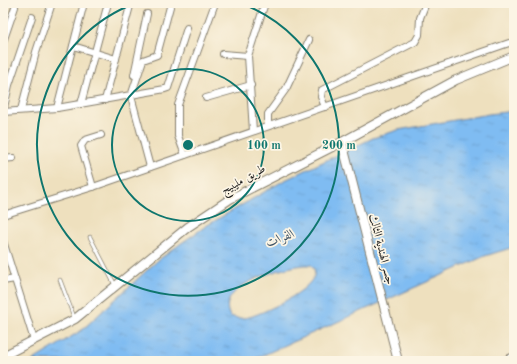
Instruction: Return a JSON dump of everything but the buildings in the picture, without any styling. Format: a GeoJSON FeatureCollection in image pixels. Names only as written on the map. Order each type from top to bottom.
{"type":"FeatureCollection","features":[{"type":"Feature","properties":{"kind":"street"},"geometry":{"type":"LineString","coordinates":[[21,110],[36,52],[52,3]]}},
{"type":"Feature","properties":{"kind":"street"},"geometry":{"type":"LineString","coordinates":[[57,108],[84,3]]}},
{"type":"Feature","properties":{"kind":"street"},"geometry":{"type":"LineString","coordinates":[[81,104],[108,3]]}},
{"type":"Feature","properties":{"kind":"street"},"geometry":{"type":"LineString","coordinates":[[105,100],[130,6],[129,3]]}},
{"type":"Feature","properties":{"kind":"street"},"geometry":{"type":"LineString","coordinates":[[150,167],[131,96],[135,80],[143,60],[157,55],[171,3]]}},
{"type":"Feature","properties":{"kind":"street"},"geometry":{"type":"LineString","coordinates":[[253,131],[248,56],[265,3]]}},
{"type":"Feature","properties":{"kind":"street"},"geometry":{"type":"LineString","coordinates":[[324,107],[321,97],[322,90],[415,42],[419,35],[420,18],[426,3]]}},
{"type":"Feature","properties":{"kind":"street"},"geometry":{"type":"LineString","coordinates":[[185,155],[178,136],[178,105],[214,6]]}},
{"type":"Feature","properties":{"kind":"street"},"geometry":{"type":"LineString","coordinates":[[3,42],[15,7]]}},
{"type":"Feature","properties":{"kind":"street"},"geometry":{"type":"LineString","coordinates":[[135,80],[134,72],[147,14]]}},
{"type":"Feature","properties":{"kind":"street"},"geometry":{"type":"LineString","coordinates":[[32,17],[9,85],[3,112],[57,108],[131,96],[168,88],[187,28]]}},
{"type":"Feature","properties":{"kind":"street"},"geometry":{"type":"LineString","coordinates":[[268,126],[268,114],[286,89],[309,40]]}},
{"type":"Feature","properties":{"kind":"street"},"geometry":{"type":"LineString","coordinates":[[3,216],[93,187],[509,44],[514,44]]}},
{"type":"Feature","properties":{"kind":"street"},"geometry":{"type":"LineString","coordinates":[[73,46],[116,59]]}},
{"type":"Feature","properties":{"kind":"street"},"geometry":{"type":"LineString","coordinates":[[223,54],[248,56]]}},
{"type":"Feature","properties":{"kind":"street","name":"طريق مليبيج"},"geometry":{"type":"LineString","coordinates":[[3,356],[75,319],[188,227],[230,199],[343,146],[456,80],[514,56]]}},
{"type":"Feature","properties":{"kind":"street"},"geometry":{"type":"LineString","coordinates":[[206,98],[251,85]]}},
{"type":"Feature","properties":{"kind":"street"},"geometry":{"type":"LineString","coordinates":[[93,187],[81,146],[85,140],[101,135]]}},
{"type":"Feature","properties":{"kind":"street","name":"جسر الهندية الثالث"},"geometry":{"type":"LineString","coordinates":[[343,146],[398,361]]}},
{"type":"Feature","properties":{"kind":"street"},"geometry":{"type":"LineString","coordinates":[[3,159],[13,158]]}},
{"type":"Feature","properties":{"kind":"street"},"geometry":{"type":"LineString","coordinates":[[3,241],[34,340]]}},
{"type":"Feature","properties":{"kind":"street"},"geometry":{"type":"LineString","coordinates":[[3,281],[15,279]]}},
{"type":"Feature","properties":{"kind":"street"},"geometry":{"type":"LineString","coordinates":[[503,361],[514,356]]}},
{"type":"Feature","properties":{"kind":"lane"},"geometry":{"type":"LineString","coordinates":[[90,237],[115,285]]}},
{"type":"Feature","properties":{"kind":"lane"},"geometry":{"type":"LineString","coordinates":[[60,280],[75,319]]}},
{"type":"Feature","properties":{"kind":"water","name":"الفرات"},"geometry":{"type":"Polygon","coordinates":[[[514,111],[514,247],[485,256],[250,361],[32,361],[82,330],[157,261],[180,244],[206,226],[283,181],[373,138],[398,130],[514,111]],[[311,265],[294,267],[267,274],[241,287],[232,296],[227,305],[230,316],[244,318],[256,315],[292,297],[304,289],[312,280],[315,272],[311,265]]]}}]}
